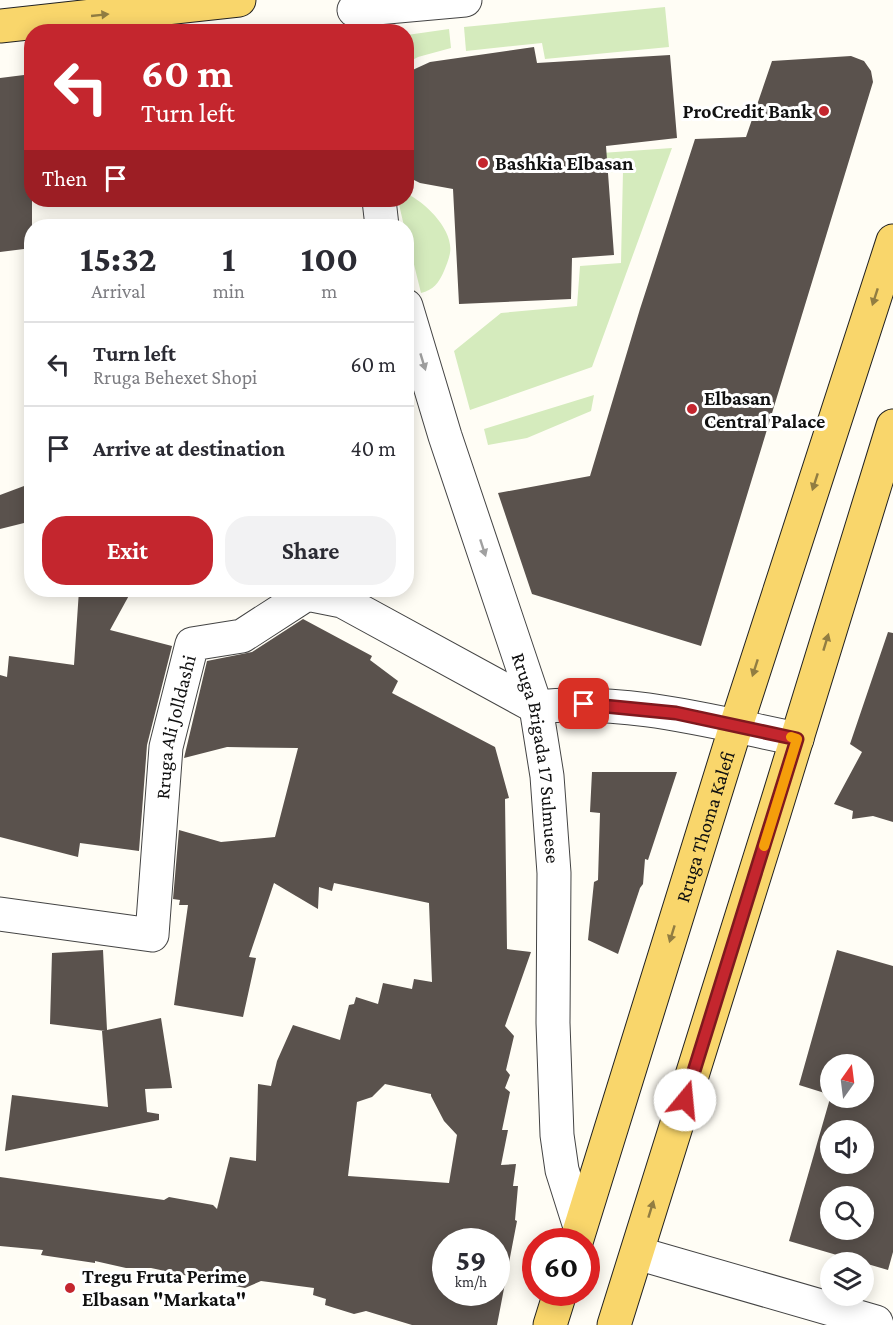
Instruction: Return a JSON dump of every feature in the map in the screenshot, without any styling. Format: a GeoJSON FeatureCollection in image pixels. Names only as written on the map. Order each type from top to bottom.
{"type":"FeatureCollection","features":[{"type":"Feature","properties":{"kind":"main road"},"geometry":{"type":"LineString","coordinates":[[0,26],[239,0]]}},
{"type":"Feature","properties":{"kind":"main road","name":"Rruga Thoma Kalefi"},"geometry":{"type":"LineString","coordinates":[[580,1228],[736,726],[893,241]]}},
{"type":"Feature","properties":{"kind":"main road"},"geometry":{"type":"LineString","coordinates":[[614,1325],[893,426]]}},
{"type":"Feature","properties":{"kind":"main road"},"geometry":{"type":"LineString","coordinates":[[550,1325],[556,1306]]}},
{"type":"Feature","properties":{"kind":"street"},"geometry":{"type":"LineString","coordinates":[[354,14],[465,0]]}},
{"type":"Feature","properties":{"kind":"street","name":"Rruga Brigada 17 Sulmuese"},"geometry":{"type":"LineString","coordinates":[[414,332],[536,707],[547,776],[554,873],[553,1023],[557,1135],[562,1170],[576,1228]]}},
{"type":"Feature","properties":{"kind":"street","name":"Rruga Ali Jolldashi"},"geometry":{"type":"LineString","coordinates":[[0,914],[153,935],[166,747],[192,644],[242,636],[302,597]]}},
{"type":"Feature","properties":{"kind":"street","name":"Rruga Ali Jolldashi"},"geometry":{"type":"LineString","coordinates":[[320,597],[342,602],[536,707]]}},
{"type":"Feature","properties":{"kind":"street"},"geometry":{"type":"LineString","coordinates":[[536,707],[584,704],[629,707],[676,713],[797,739]]}},
{"type":"Feature","properties":{"kind":"street"},"geometry":{"type":"LineString","coordinates":[[637,1253],[882,1321]]}},
{"type":"Feature","properties":{"kind":"green space"},"geometry":{"type":"Polygon","coordinates":[[[665,7],[669,47],[545,59],[542,43],[466,51],[464,27],[665,7]]]}},
{"type":"Feature","properties":{"kind":"green space"},"geometry":{"type":"Polygon","coordinates":[[[449,29],[451,48],[414,59],[414,34],[449,29]]]}},
{"type":"Feature","properties":{"kind":"green space"},"geometry":{"type":"Polygon","coordinates":[[[672,148],[592,367],[470,410],[454,351],[501,313],[577,306],[580,266],[621,263],[623,171],[574,176],[573,155],[672,148]]]}},
{"type":"Feature","properties":{"kind":"green space"},"geometry":{"type":"Polygon","coordinates":[[[414,198],[430,210],[448,235],[450,253],[444,271],[435,285],[425,292],[421,293],[414,264],[414,219],[402,219],[400,207],[414,207],[414,198]]]}},
{"type":"Feature","properties":{"kind":"green space"},"geometry":{"type":"Polygon","coordinates":[[[594,395],[591,411],[527,438],[488,445],[484,429],[594,395]]]}},
{"type":"Feature","properties":{"kind":"building","name":"Bashkia Elbasan"},"geometry":{"type":"Polygon","coordinates":[[[534,47],[537,63],[670,55],[677,138],[606,146],[614,255],[572,258],[571,299],[459,304],[453,189],[414,180],[414,69],[430,62],[534,47]]]}},
{"type":"Feature","properties":{"kind":"building","name":"Elbasan Central Palace"},"geometry":{"type":"Polygon","coordinates":[[[851,56],[864,61],[871,71],[873,82],[701,646],[532,594],[498,493],[590,476],[640,309],[695,139],[746,137],[772,61],[851,56]]]}},
{"type":"Feature","properties":{"kind":"building"},"geometry":{"type":"Polygon","coordinates":[[[24,75],[24,207],[32,207],[32,219],[24,219],[24,249],[0,252],[0,78],[24,75]]]}},
{"type":"Feature","properties":{"kind":"building"},"geometry":{"type":"Polygon","coordinates":[[[24,486],[24,523],[0,529],[0,495],[24,486]]]}},
{"type":"Feature","properties":{"kind":"building"},"geometry":{"type":"Polygon","coordinates":[[[79,597],[128,597],[110,630],[172,646],[147,745],[139,851],[80,843],[78,857],[0,837],[0,675],[7,677],[9,656],[74,665],[79,597]]]}},
{"type":"Feature","properties":{"kind":"building"},"geometry":{"type":"Polygon","coordinates":[[[303,619],[372,656],[370,660],[398,681],[392,693],[495,747],[509,798],[505,799],[507,949],[531,952],[505,1026],[514,1036],[506,1070],[510,1075],[505,1088],[510,1092],[502,1130],[508,1130],[501,1165],[516,1164],[513,1186],[518,1186],[515,1220],[517,1221],[510,1257],[510,1228],[432,1228],[432,1306],[501,1306],[497,1325],[412,1325],[366,1311],[354,1314],[325,1305],[326,1299],[313,1295],[314,1288],[261,1281],[245,1288],[151,1268],[126,1268],[95,1261],[95,1263],[41,1255],[43,1250],[0,1246],[0,1177],[164,1200],[169,1197],[213,1205],[217,1209],[230,1157],[256,1161],[258,1084],[271,1086],[277,1061],[293,1025],[340,1040],[349,1005],[354,1004],[356,997],[378,1004],[383,983],[412,989],[414,979],[432,982],[429,903],[334,883],[332,891],[319,887],[318,909],[274,883],[249,957],[256,958],[243,1017],[174,1005],[188,905],[179,905],[180,900],[173,899],[179,830],[221,842],[275,837],[298,748],[227,747],[184,758],[207,661],[252,652],[303,619]],[[385,1084],[372,1097],[357,1102],[348,1176],[449,1183],[457,1135],[444,1121],[431,1094],[385,1084]]]}},
{"type":"Feature","properties":{"kind":"building"},"geometry":{"type":"Polygon","coordinates":[[[888,632],[893,633],[893,822],[873,816],[852,819],[853,811],[834,804],[862,752],[850,744],[888,632]]]}},
{"type":"Feature","properties":{"kind":"building"},"geometry":{"type":"Polygon","coordinates":[[[592,772],[677,772],[648,860],[645,859],[643,884],[618,954],[588,940],[594,882],[598,880],[600,813],[590,812],[592,772]]]}},
{"type":"Feature","properties":{"kind":"building"},"geometry":{"type":"Polygon","coordinates":[[[103,950],[107,1030],[161,1018],[172,1088],[145,1089],[147,1112],[159,1114],[159,1120],[5,1151],[12,1095],[108,1107],[102,1031],[105,1031],[50,1024],[52,953],[103,950]]]}},
{"type":"Feature","properties":{"kind":"building"},"geometry":{"type":"Polygon","coordinates":[[[837,950],[893,966],[893,1252],[888,1270],[874,1266],[874,1252],[827,1252],[789,1241],[820,1133],[820,1174],[874,1174],[874,1120],[824,1120],[827,1108],[874,1108],[874,1054],[820,1054],[820,1092],[799,1085],[837,950]]]}},
{"type":"Feature","properties":{"kind":"slow traffic"},"geometry":{"type":"LineString","coordinates":[[764,846],[797,739],[791,737]]}},
{"type":"Feature","properties":{"kind":"place","name":"ProCredit Bank"},"geometry":{"type":"Point","coordinates":[824,111]}},
{"type":"Feature","properties":{"kind":"place","name":"Bashkia Elbasan"},"geometry":{"type":"Point","coordinates":[483,163]}},
{"type":"Feature","properties":{"kind":"place","name":"Elbasan Central Palace"},"geometry":{"type":"Point","coordinates":[692,409]}},
{"type":"Feature","properties":{"kind":"place","name":"Tregu Fruta Perime Elbasan \"Markata\""},"geometry":{"type":"Point","coordinates":[70,1288]}},
{"type":"Feature","properties":{"kind":"route"},"geometry":{"type":"LineString","coordinates":[[584,704],[676,713],[797,739],[685,1100]]}}]}
